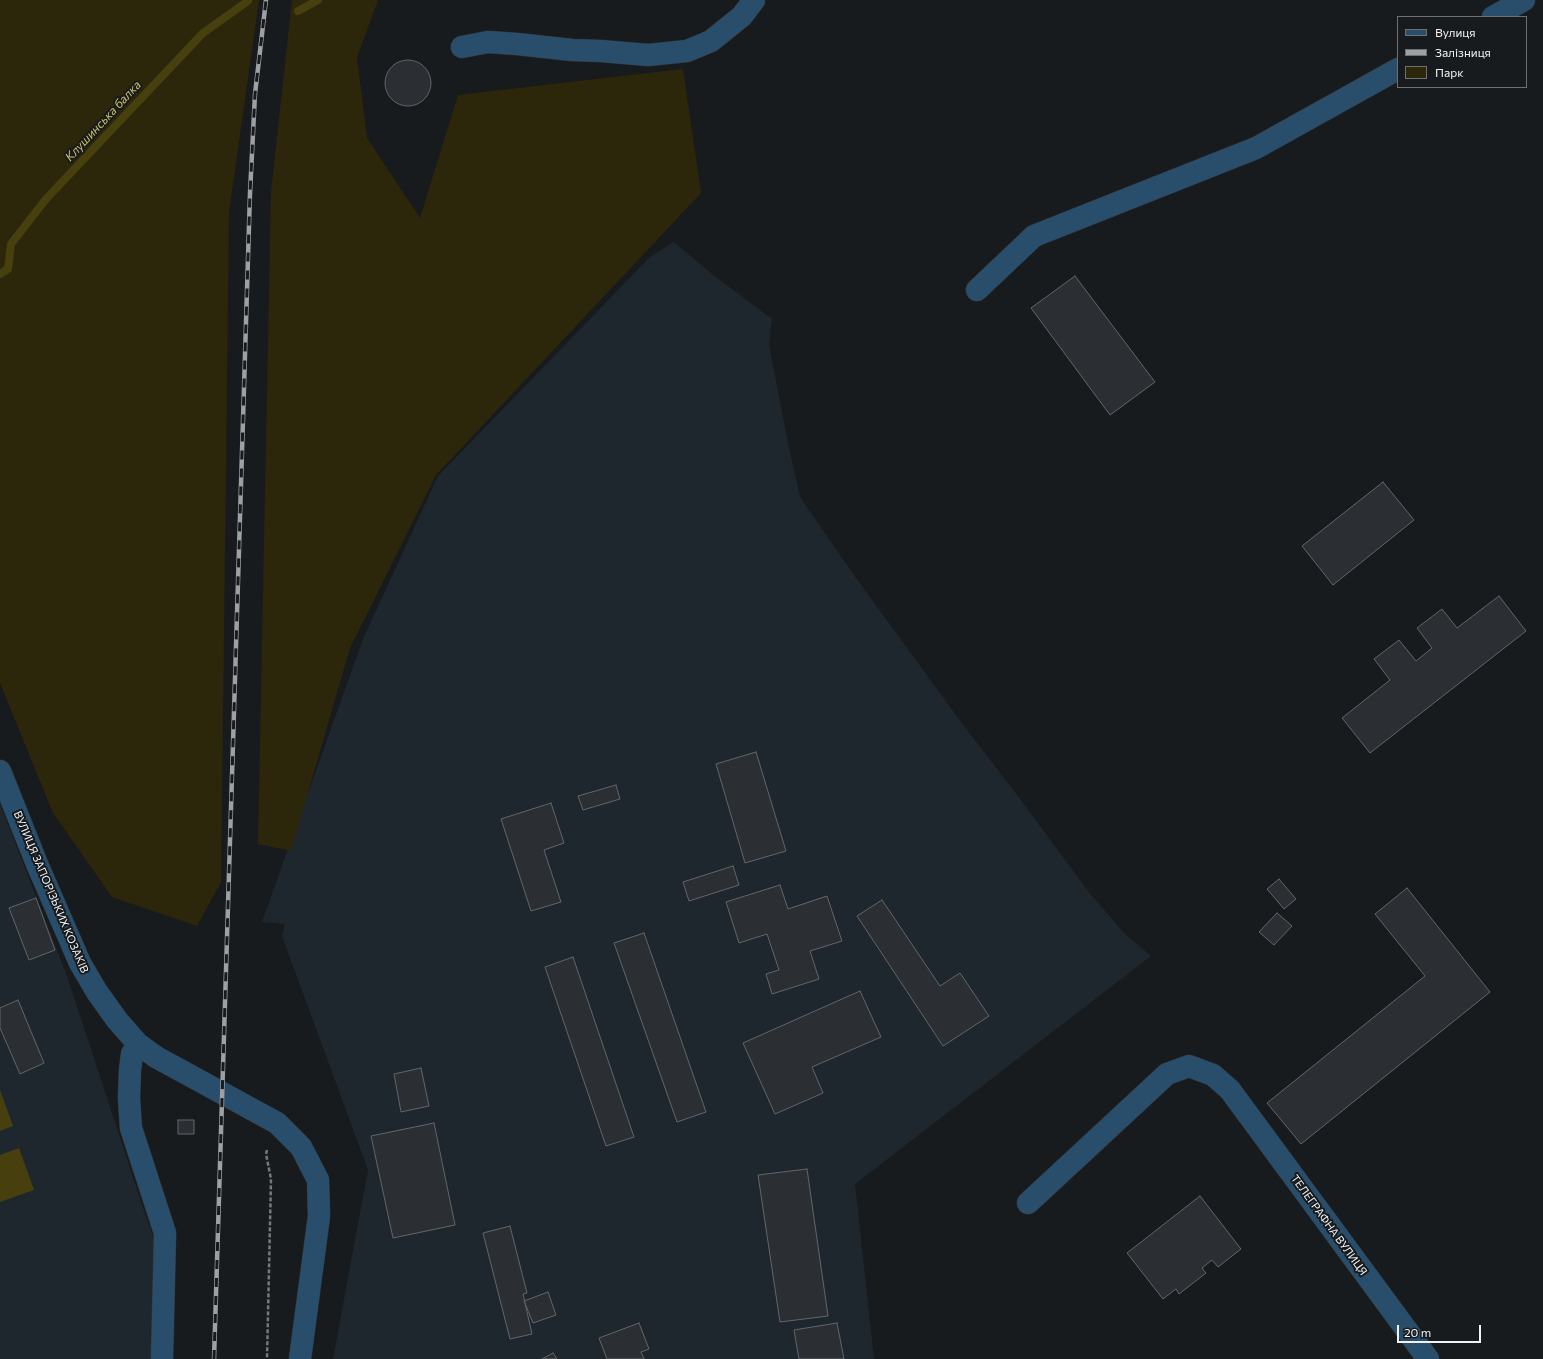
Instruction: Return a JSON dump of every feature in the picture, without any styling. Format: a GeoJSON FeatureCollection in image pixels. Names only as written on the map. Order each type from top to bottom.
{"type":"FeatureCollection","features":[{"type":"Feature","properties":{"kind":"street"},"geometry":{"type":"LineString","coordinates":[[462,48],[488,42],[648,55],[687,51],[711,41],[742,16],[754,0]]}},
{"type":"Feature","properties":{"kind":"street"},"geometry":{"type":"LineString","coordinates":[[1495,16],[1524,0]]}},
{"type":"Feature","properties":{"kind":"street"},"geometry":{"type":"LineString","coordinates":[[977,290],[1034,236],[1256,148],[1397,70]]}},
{"type":"Feature","properties":{"kind":"street","name":"ВУЛИЦЯ ЗАПОРІЗЬКИХ КОЗАКІВ"},"geometry":{"type":"LineString","coordinates":[[0,771],[37,864],[80,963],[97,992],[138,1044],[156,1057],[277,1123],[300,1147],[318,1180],[319,1216],[300,1359]]}},
{"type":"Feature","properties":{"kind":"street"},"geometry":{"type":"LineString","coordinates":[[138,1044],[132,1054],[130,1070],[129,1098],[131,1128],[166,1233],[162,1359]]}},
{"type":"Feature","properties":{"kind":"street","name":"ТЕЛЕГРАФНА ВУЛИЦЯ"},"geometry":{"type":"LineString","coordinates":[[1028,1202],[1167,1074],[1189,1066],[1213,1075],[1230,1090],[1428,1359]]}},
{"type":"Feature","properties":{"kind":"path"},"geometry":{"type":"LineString","coordinates":[[266,1154],[271,1179],[267,1359]]}},
{"type":"Feature","properties":{"kind":"shaded area"},"geometry":{"type":"Polygon","coordinates":[[[674,242],[713,275],[772,319],[769,345],[800,497],[856,578],[961,722],[1091,895],[1125,934],[1151,956],[855,1184],[874,1359],[333,1359],[368,1170],[282,936],[285,924],[262,922],[363,639],[438,476],[651,256],[674,242]]]}},
{"type":"Feature","properties":{"kind":"shaded area"},"geometry":{"type":"Polygon","coordinates":[[[0,804],[67,976],[145,1214],[160,1254],[156,1359],[0,1359],[0,804]]]}},
{"type":"Feature","properties":{"kind":"shaded area"},"geometry":{"type":"Polygon","coordinates":[[[0,1090],[13,1126],[0,1131],[0,1090]]]}},
{"type":"Feature","properties":{"kind":"shaded area"},"geometry":{"type":"Polygon","coordinates":[[[19,1148],[34,1190],[0,1202],[0,1155],[19,1148]]]}},
{"type":"Feature","properties":{"kind":"green space"},"geometry":{"type":"Polygon","coordinates":[[[0,0],[259,0],[229,212],[221,882],[197,926],[112,897],[53,813],[0,683],[0,0]]]}},
{"type":"Feature","properties":{"kind":"green space"},"geometry":{"type":"Polygon","coordinates":[[[292,0],[378,0],[357,57],[367,138],[420,218],[458,95],[683,69],[701,193],[436,475],[350,648],[291,851],[258,844],[271,192],[292,0]]]}},
{"type":"Feature","properties":{"kind":"building"},"geometry":{"type":"Polygon","coordinates":[[[403,60],[413,60],[421,64],[427,70],[431,78],[431,88],[427,96],[421,102],[413,106],[403,106],[395,102],[389,96],[385,88],[385,78],[389,70],[395,64],[403,60]]]}},
{"type":"Feature","properties":{"kind":"building"},"geometry":{"type":"Polygon","coordinates":[[[1075,276],[1155,382],[1110,415],[1031,308],[1075,276]]]}},
{"type":"Feature","properties":{"kind":"building"},"geometry":{"type":"Polygon","coordinates":[[[1383,482],[1414,520],[1333,585],[1302,546],[1383,482]]]}},
{"type":"Feature","properties":{"kind":"building"},"geometry":{"type":"Polygon","coordinates":[[[1499,596],[1526,631],[1370,753],[1342,718],[1390,680],[1374,659],[1399,640],[1416,661],[1432,648],[1417,628],[1442,609],[1457,628],[1499,596]]]}},
{"type":"Feature","properties":{"kind":"building"},"geometry":{"type":"Polygon","coordinates":[[[756,752],[786,851],[745,863],[716,764],[756,752]]]}},
{"type":"Feature","properties":{"kind":"building"},"geometry":{"type":"Polygon","coordinates":[[[616,785],[620,799],[583,810],[578,796],[616,785]]]}},
{"type":"Feature","properties":{"kind":"building"},"geometry":{"type":"Polygon","coordinates":[[[551,803],[564,843],[544,850],[561,902],[531,911],[501,819],[551,803]]]}},
{"type":"Feature","properties":{"kind":"building"},"geometry":{"type":"Polygon","coordinates":[[[733,866],[739,885],[689,901],[683,882],[733,866]]]}},
{"type":"Feature","properties":{"kind":"building"},"geometry":{"type":"Polygon","coordinates":[[[1279,879],[1296,899],[1284,909],[1267,889],[1279,879]]]}},
{"type":"Feature","properties":{"kind":"building"},"geometry":{"type":"Polygon","coordinates":[[[780,885],[788,909],[827,896],[842,941],[810,951],[819,979],[772,994],[766,974],[779,970],[767,934],[739,943],[726,902],[780,885]]]}},
{"type":"Feature","properties":{"kind":"building"},"geometry":{"type":"Polygon","coordinates":[[[1407,888],[1490,992],[1301,1144],[1267,1103],[1425,976],[1375,914],[1407,888]]]}},
{"type":"Feature","properties":{"kind":"building"},"geometry":{"type":"Polygon","coordinates":[[[36,898],[55,950],[29,960],[9,908],[36,898]]]}},
{"type":"Feature","properties":{"kind":"building"},"geometry":{"type":"Polygon","coordinates":[[[882,900],[940,986],[960,973],[989,1016],[943,1046],[857,916],[882,900]]]}},
{"type":"Feature","properties":{"kind":"building"},"geometry":{"type":"Polygon","coordinates":[[[1277,913],[1292,926],[1274,945],[1259,932],[1277,913]]]}},
{"type":"Feature","properties":{"kind":"building"},"geometry":{"type":"Polygon","coordinates":[[[644,933],[706,1112],[677,1122],[614,943],[644,933]]]}},
{"type":"Feature","properties":{"kind":"building"},"geometry":{"type":"Polygon","coordinates":[[[573,957],[634,1137],[606,1146],[545,967],[573,957]]]}},
{"type":"Feature","properties":{"kind":"building"},"geometry":{"type":"Polygon","coordinates":[[[860,991],[881,1037],[812,1067],[823,1093],[775,1114],[743,1043],[860,991]]]}},
{"type":"Feature","properties":{"kind":"building"},"geometry":{"type":"Polygon","coordinates":[[[18,1000],[44,1063],[20,1074],[0,1028],[0,1008],[18,1000]]]}},
{"type":"Feature","properties":{"kind":"building"},"geometry":{"type":"Polygon","coordinates":[[[421,1068],[429,1106],[401,1112],[394,1074],[421,1068]]]}},
{"type":"Feature","properties":{"kind":"building"},"geometry":{"type":"Polygon","coordinates":[[[178,1120],[194,1120],[194,1134],[178,1134],[178,1120]]]}},
{"type":"Feature","properties":{"kind":"building"},"geometry":{"type":"Polygon","coordinates":[[[434,1123],[455,1225],[393,1238],[371,1136],[434,1123]]]}},
{"type":"Feature","properties":{"kind":"building"},"geometry":{"type":"Polygon","coordinates":[[[807,1169],[828,1316],[780,1322],[758,1175],[807,1169]]]}},
{"type":"Feature","properties":{"kind":"building"},"geometry":{"type":"Polygon","coordinates":[[[1200,1196],[1241,1249],[1218,1267],[1212,1260],[1202,1268],[1206,1273],[1179,1294],[1176,1289],[1163,1299],[1127,1253],[1200,1196]]]}},
{"type":"Feature","properties":{"kind":"building"},"geometry":{"type":"Polygon","coordinates":[[[510,1226],[527,1293],[523,1294],[532,1334],[510,1339],[483,1233],[510,1226]]]}},
{"type":"Feature","properties":{"kind":"building"},"geometry":{"type":"Polygon","coordinates":[[[548,1292],[556,1315],[533,1323],[524,1301],[548,1292]]]}},
{"type":"Feature","properties":{"kind":"building"},"geometry":{"type":"Polygon","coordinates":[[[639,1323],[649,1349],[641,1352],[644,1359],[607,1359],[599,1338],[639,1323]]]}},
{"type":"Feature","properties":{"kind":"building"},"geometry":{"type":"Polygon","coordinates":[[[837,1323],[844,1359],[799,1359],[794,1330],[837,1323]]]}},
{"type":"Feature","properties":{"kind":"building"},"geometry":{"type":"Polygon","coordinates":[[[553,1353],[557,1359],[542,1359],[553,1353]]]}},
{"type":"Feature","properties":{"kind":"waterway","name":"Клушинська балка"},"geometry":{"type":"LineString","coordinates":[[298,11],[318,0]]}},
{"type":"Feature","properties":{"kind":"waterway","name":"Клушинська балка"},"geometry":{"type":"LineString","coordinates":[[0,274],[8,269],[11,244],[46,199],[203,33],[248,1]]}},
{"type":"Feature","properties":{"kind":"railway"},"geometry":{"type":"LineString","coordinates":[[214,1359],[250,193],[255,94],[266,0]]}}]}
